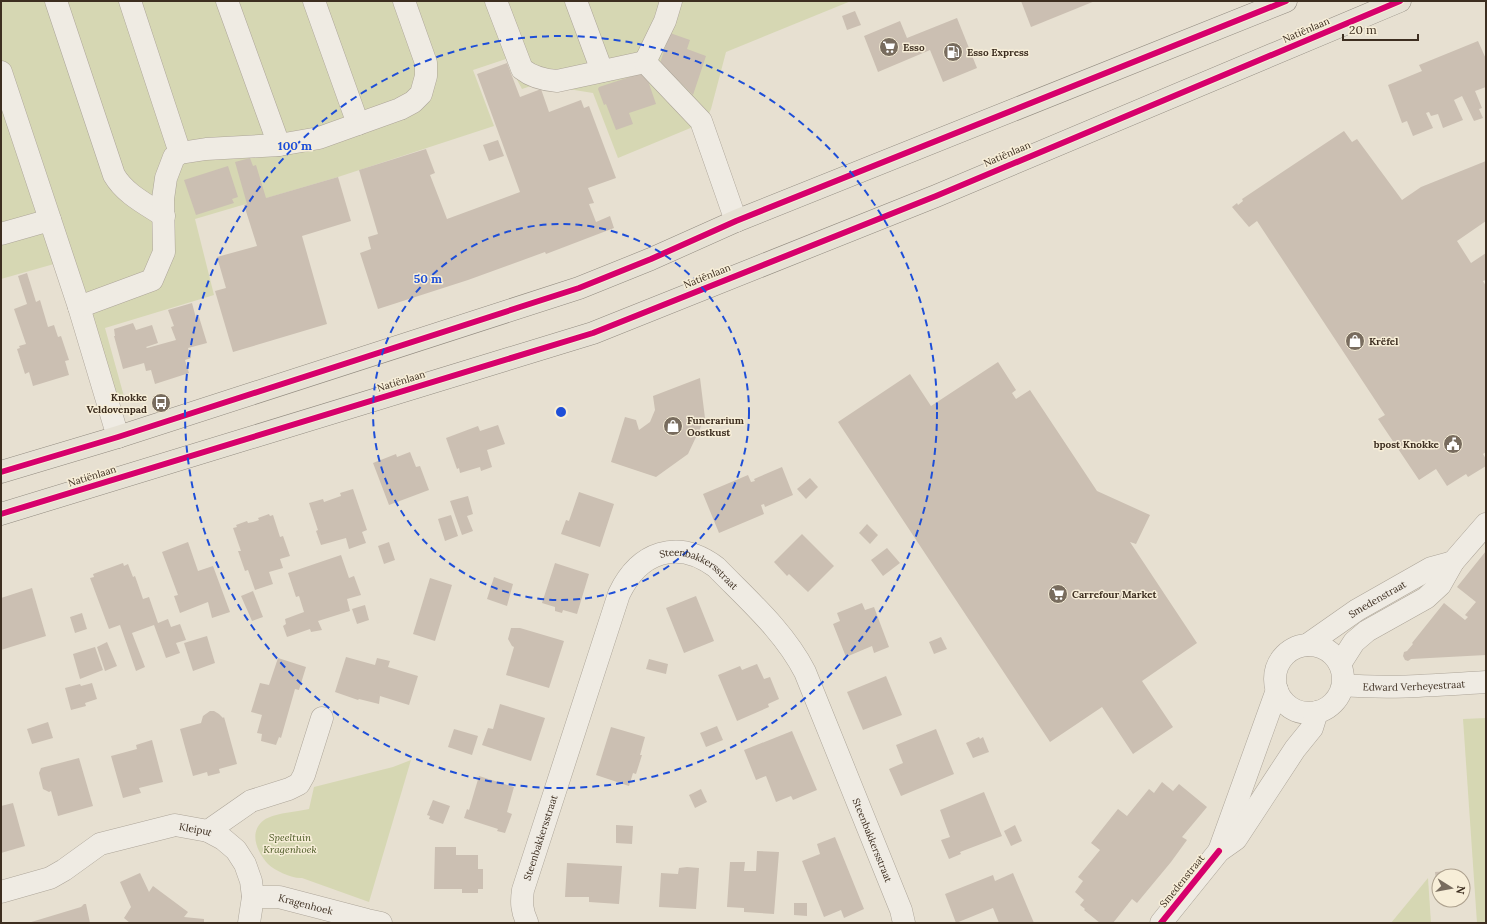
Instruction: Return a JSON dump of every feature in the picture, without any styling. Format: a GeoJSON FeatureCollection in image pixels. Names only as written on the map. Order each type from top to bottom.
{"type":"FeatureCollection","features":[{"type":"Feature","properties":{"kind":"main road"},"geometry":{"type":"LineString","coordinates":[[1,472],[118,437],[579,288],[651,259],[736,221],[1286,1]]}},
{"type":"Feature","properties":{"kind":"main road","name":"Natiënlaan"},"geometry":{"type":"LineString","coordinates":[[1,514],[592,333],[936,196],[1400,1]]}},
{"type":"Feature","properties":{"kind":"street"},"geometry":{"type":"LineString","coordinates":[[56,1],[114,175],[119,184],[128,192],[164,216]]}},
{"type":"Feature","properties":{"kind":"street"},"geometry":{"type":"LineString","coordinates":[[130,1],[180,153]]}},
{"type":"Feature","properties":{"kind":"street"},"geometry":{"type":"LineString","coordinates":[[227,1],[279,145]]}},
{"type":"Feature","properties":{"kind":"street"},"geometry":{"type":"LineString","coordinates":[[314,1],[358,124]]}},
{"type":"Feature","properties":{"kind":"street"},"geometry":{"type":"LineString","coordinates":[[79,307],[152,280],[164,252],[163,198],[166,178],[174,157],[180,153],[206,149],[279,145],[319,138],[400,109],[413,102],[421,94],[426,76],[426,62],[404,1]]}},
{"type":"Feature","properties":{"kind":"street"},"geometry":{"type":"LineString","coordinates":[[496,1],[522,69],[529,75],[545,80],[557,81],[645,62]]}},
{"type":"Feature","properties":{"kind":"street"},"geometry":{"type":"LineString","coordinates":[[576,1],[602,71]]}},
{"type":"Feature","properties":{"kind":"street"},"geometry":{"type":"LineString","coordinates":[[657,1],[665,21]]}},
{"type":"Feature","properties":{"kind":"street"},"geometry":{"type":"LineString","coordinates":[[645,62],[665,21],[671,1]]}},
{"type":"Feature","properties":{"kind":"street"},"geometry":{"type":"LineString","coordinates":[[645,62],[701,121],[736,221]]}},
{"type":"Feature","properties":{"kind":"street"},"geometry":{"type":"LineString","coordinates":[[1,72],[79,307],[118,437]]}},
{"type":"Feature","properties":{"kind":"street"},"geometry":{"type":"LineString","coordinates":[[1,234],[50,220]]}},
{"type":"Feature","properties":{"kind":"street"},"geometry":{"type":"LineString","coordinates":[[1341,675],[1334,656],[1317,646],[1307,645],[1292,650],[1285,655],[1279,663],[1275,681],[1277,690],[1288,706],[1302,712],[1317,712],[1326,709],[1334,703],[1339,695],[1341,675],[1354,642],[1367,631],[1426,598],[1440,585],[1453,562],[1486,524]]}},
{"type":"Feature","properties":{"kind":"street","name":"Steenbakkersstraat"},"geometry":{"type":"LineString","coordinates":[[526,923],[522,907],[523,890],[619,594],[630,575],[638,566],[648,558],[671,552],[695,555],[706,559],[716,567],[785,638],[797,656],[805,672],[901,910],[904,923]]}},
{"type":"Feature","properties":{"kind":"street","name":"Smedenstraat"},"geometry":{"type":"LineString","coordinates":[[1307,645],[1357,610],[1431,568],[1453,562]]}},
{"type":"Feature","properties":{"kind":"street","name":"Edward Verheyestraat"},"geometry":{"type":"LineString","coordinates":[[1341,675],[1382,688],[1486,682]]}},
{"type":"Feature","properties":{"kind":"street","name":"Smedenstraat"},"geometry":{"type":"LineString","coordinates":[[1219,851],[1277,690]]}},
{"type":"Feature","properties":{"kind":"street","name":"Smedenstraat"},"geometry":{"type":"LineString","coordinates":[[1161,923],[1219,851],[1236,839],[1295,749],[1312,728],[1317,712]]}},
{"type":"Feature","properties":{"kind":"street","name":"Kleiput"},"geometry":{"type":"LineString","coordinates":[[1,892],[50,878],[64,870],[100,844],[175,825],[208,831],[251,801],[289,789],[299,784],[304,775],[322,718]]}},
{"type":"Feature","properties":{"kind":"street"},"geometry":{"type":"LineString","coordinates":[[208,831],[223,839],[236,850],[245,864],[251,881],[253,897],[249,923]]}},
{"type":"Feature","properties":{"kind":"street","name":"Kragenhoek"},"geometry":{"type":"LineString","coordinates":[[253,897],[279,897],[382,923]]}},
{"type":"Feature","properties":{"kind":"green space"},"geometry":{"type":"Polygon","coordinates":[[[1,1],[851,1],[726,52],[711,109],[705,122],[618,158],[593,93],[537,84],[522,89],[506,59],[473,70],[494,126],[338,177],[195,219],[214,295],[105,328],[125,400],[99,408],[54,264],[1,279],[1,1]]]}},
{"type":"Feature","properties":{"kind":"green space"},"geometry":{"type":"Polygon","coordinates":[[[1486,718],[1486,923],[1477,923],[1463,719],[1486,718]]]}},
{"type":"Feature","properties":{"kind":"green space","name":"Speeltuin Kragenhoek"},"geometry":{"type":"Polygon","coordinates":[[[411,760],[369,902],[302,878],[284,874],[271,867],[260,854],[255,836],[259,825],[264,820],[273,816],[309,809],[314,787],[393,767],[411,760]]]}},
{"type":"Feature","properties":{"kind":"green space"},"geometry":{"type":"Polygon","coordinates":[[[1428,878],[1431,923],[1391,923],[1428,878]]]}},
{"type":"Feature","properties":{"kind":"building"},"geometry":{"type":"Polygon","coordinates":[[[1021,1],[1095,1],[1031,27],[1021,1]]]}},
{"type":"Feature","properties":{"kind":"building"},"geometry":{"type":"Polygon","coordinates":[[[855,11],[861,25],[847,30],[842,16],[855,11]]]}},
{"type":"Feature","properties":{"kind":"building"},"geometry":{"type":"Polygon","coordinates":[[[957,18],[977,68],[943,82],[930,50],[878,72],[864,36],[900,21],[907,38],[957,18]]]}},
{"type":"Feature","properties":{"kind":"building"},"geometry":{"type":"Polygon","coordinates":[[[670,33],[690,40],[687,49],[706,56],[693,95],[660,63],[670,33]]]}},
{"type":"Feature","properties":{"kind":"building"},"geometry":{"type":"Polygon","coordinates":[[[1478,41],[1486,59],[1486,87],[1475,91],[1482,108],[1479,109],[1483,118],[1474,121],[1462,96],[1454,100],[1463,120],[1443,128],[1438,114],[1431,116],[1429,112],[1426,113],[1433,128],[1413,136],[1407,121],[1402,123],[1388,85],[1422,71],[1419,65],[1478,41]]]}},
{"type":"Feature","properties":{"kind":"building"},"geometry":{"type":"Polygon","coordinates":[[[507,63],[520,97],[541,89],[549,112],[581,100],[584,108],[589,106],[616,178],[588,188],[594,203],[589,204],[596,222],[610,216],[614,228],[546,254],[545,252],[468,280],[378,309],[360,253],[371,249],[368,237],[378,234],[359,170],[426,149],[435,173],[430,175],[447,219],[520,192],[477,74],[507,63]]]}},
{"type":"Feature","properties":{"kind":"building"},"geometry":{"type":"Polygon","coordinates":[[[645,72],[656,104],[629,113],[633,124],[616,130],[606,104],[604,105],[598,89],[599,87],[645,72]]]}},
{"type":"Feature","properties":{"kind":"building"},"geometry":{"type":"Polygon","coordinates":[[[1344,131],[1352,142],[1357,139],[1402,200],[1421,187],[1486,161],[1486,221],[1457,241],[1471,263],[1486,253],[1486,280],[1483,281],[1486,286],[1486,452],[1483,454],[1486,459],[1486,466],[1468,477],[1466,474],[1447,486],[1436,469],[1419,480],[1378,419],[1385,415],[1257,221],[1249,227],[1232,207],[1237,203],[1238,205],[1243,201],[1242,199],[1344,131]]]}},
{"type":"Feature","properties":{"kind":"building"},"geometry":{"type":"Polygon","coordinates":[[[498,140],[504,156],[489,161],[483,145],[498,140]]]}},
{"type":"Feature","properties":{"kind":"building"},"geometry":{"type":"Polygon","coordinates":[[[250,158],[253,166],[256,165],[266,198],[338,177],[351,221],[302,236],[327,324],[233,352],[215,291],[226,288],[217,257],[257,246],[244,205],[247,204],[235,162],[250,158]]]}},
{"type":"Feature","properties":{"kind":"building"},"geometry":{"type":"Polygon","coordinates":[[[228,166],[238,197],[232,199],[234,203],[196,215],[184,180],[228,166]]]}},
{"type":"Feature","properties":{"kind":"building"},"geometry":{"type":"Polygon","coordinates":[[[27,273],[36,302],[40,300],[48,327],[54,325],[58,337],[61,336],[69,360],[65,361],[69,375],[33,386],[29,372],[25,374],[17,349],[20,348],[19,346],[26,344],[14,309],[27,304],[18,276],[27,273]]]}},
{"type":"Feature","properties":{"kind":"building"},"geometry":{"type":"Polygon","coordinates":[[[192,303],[196,318],[199,317],[207,343],[188,348],[191,358],[185,360],[189,373],[155,384],[151,370],[146,371],[144,363],[123,369],[114,336],[114,329],[133,323],[136,330],[152,325],[158,343],[146,347],[147,348],[176,340],[171,327],[174,326],[168,310],[192,303]]]}},
{"type":"Feature","properties":{"kind":"building","name":"Carrefour Market"},"geometry":{"type":"Polygon","coordinates":[[[998,362],[1016,390],[1012,393],[1016,399],[1030,390],[1097,491],[1150,515],[1136,544],[1130,542],[1197,643],[1142,681],[1173,727],[1133,754],[1102,707],[1050,742],[838,422],[910,374],[931,406],[998,362]]]}},
{"type":"Feature","properties":{"kind":"building","name":"Funerarium Oostkust"},"geometry":{"type":"Polygon","coordinates":[[[700,378],[705,418],[688,454],[656,477],[611,462],[625,417],[636,420],[639,430],[650,422],[655,410],[653,396],[700,378]]]}},
{"type":"Feature","properties":{"kind":"building"},"geometry":{"type":"Polygon","coordinates":[[[498,425],[505,444],[487,450],[492,467],[481,471],[480,467],[460,473],[459,468],[457,469],[446,438],[478,426],[480,431],[498,425]]]}},
{"type":"Feature","properties":{"kind":"building"},"geometry":{"type":"Polygon","coordinates":[[[410,452],[416,467],[420,466],[429,490],[389,505],[373,463],[396,454],[397,457],[410,452]]]}},
{"type":"Feature","properties":{"kind":"building"},"geometry":{"type":"Polygon","coordinates":[[[782,467],[793,495],[765,507],[764,504],[761,505],[764,514],[719,533],[703,494],[748,475],[751,482],[755,481],[754,479],[782,467]]]}},
{"type":"Feature","properties":{"kind":"building"},"geometry":{"type":"Polygon","coordinates":[[[810,478],[818,487],[806,499],[797,489],[810,478]]]}},
{"type":"Feature","properties":{"kind":"building"},"geometry":{"type":"Polygon","coordinates":[[[353,489],[367,530],[362,532],[366,543],[349,549],[346,538],[321,545],[316,531],[318,530],[309,503],[323,499],[324,502],[341,496],[340,493],[353,489]]]}},
{"type":"Feature","properties":{"kind":"building"},"geometry":{"type":"Polygon","coordinates":[[[579,492],[614,504],[600,547],[561,534],[566,520],[569,521],[579,492]]]}},
{"type":"Feature","properties":{"kind":"building"},"geometry":{"type":"Polygon","coordinates":[[[468,496],[473,514],[467,516],[473,531],[462,535],[450,501],[468,496]]]}},
{"type":"Feature","properties":{"kind":"building"},"geometry":{"type":"Polygon","coordinates":[[[269,514],[270,516],[273,515],[280,537],[283,536],[290,556],[280,559],[283,568],[269,572],[273,584],[255,590],[248,570],[245,571],[238,551],[241,551],[233,528],[237,527],[236,525],[247,521],[248,523],[259,520],[258,518],[269,514]]]}},
{"type":"Feature","properties":{"kind":"building"},"geometry":{"type":"Polygon","coordinates":[[[451,515],[458,536],[445,541],[438,519],[451,515]]]}},
{"type":"Feature","properties":{"kind":"building"},"geometry":{"type":"Polygon","coordinates":[[[867,524],[878,535],[870,544],[859,533],[867,524]]]}},
{"type":"Feature","properties":{"kind":"building"},"geometry":{"type":"Polygon","coordinates":[[[802,534],[834,566],[808,592],[789,574],[787,576],[774,562],[802,534]]]}},
{"type":"Feature","properties":{"kind":"building"},"geometry":{"type":"Polygon","coordinates":[[[188,542],[198,571],[213,566],[230,612],[212,618],[208,602],[180,613],[174,596],[178,595],[162,552],[188,542]]]}},
{"type":"Feature","properties":{"kind":"building"},"geometry":{"type":"Polygon","coordinates":[[[389,542],[395,560],[384,564],[378,546],[389,542]]]}},
{"type":"Feature","properties":{"kind":"building"},"geometry":{"type":"Polygon","coordinates":[[[887,548],[900,563],[883,576],[871,560],[887,548]]]}},
{"type":"Feature","properties":{"kind":"building"},"geometry":{"type":"Polygon","coordinates":[[[1486,551],[1486,655],[1405,660],[1403,656],[1404,652],[1407,651],[1413,644],[1412,643],[1444,603],[1465,620],[1468,617],[1465,615],[1476,602],[1457,587],[1486,551]]]}},
{"type":"Feature","properties":{"kind":"building"},"geometry":{"type":"Polygon","coordinates":[[[341,555],[349,578],[354,576],[361,595],[347,599],[350,611],[318,621],[322,630],[311,632],[310,629],[287,637],[283,626],[286,624],[285,619],[304,612],[299,596],[296,597],[288,573],[341,555]]]}},
{"type":"Feature","properties":{"kind":"building"},"geometry":{"type":"Polygon","coordinates":[[[123,563],[124,566],[128,564],[133,577],[135,576],[143,599],[149,597],[158,623],[168,619],[171,627],[180,624],[186,640],[176,643],[180,653],[166,658],[154,625],[132,633],[145,667],[136,671],[120,625],[109,629],[90,578],[94,577],[93,574],[123,563]]]}},
{"type":"Feature","properties":{"kind":"building"},"geometry":{"type":"Polygon","coordinates":[[[555,563],[589,574],[577,614],[563,610],[562,613],[555,611],[555,607],[542,603],[555,563]]]}},
{"type":"Feature","properties":{"kind":"building"},"geometry":{"type":"Polygon","coordinates":[[[494,577],[513,584],[507,606],[487,599],[494,577]]]}},
{"type":"Feature","properties":{"kind":"building"},"geometry":{"type":"Polygon","coordinates":[[[430,578],[452,585],[435,641],[413,634],[430,578]]]}},
{"type":"Feature","properties":{"kind":"building"},"geometry":{"type":"Polygon","coordinates":[[[32,588],[46,636],[1,650],[1,598],[32,588]]]}},
{"type":"Feature","properties":{"kind":"building"},"geometry":{"type":"Polygon","coordinates":[[[253,591],[263,617],[252,621],[241,596],[253,591]]]}},
{"type":"Feature","properties":{"kind":"building"},"geometry":{"type":"Polygon","coordinates":[[[696,596],[714,641],[684,653],[666,608],[696,596]]]}},
{"type":"Feature","properties":{"kind":"building"},"geometry":{"type":"Polygon","coordinates":[[[862,603],[865,610],[874,607],[889,647],[874,653],[872,646],[846,657],[833,624],[840,621],[837,613],[862,603]]]}},
{"type":"Feature","properties":{"kind":"building"},"geometry":{"type":"Polygon","coordinates":[[[365,605],[369,620],[357,624],[352,609],[365,605]]]}},
{"type":"Feature","properties":{"kind":"building"},"geometry":{"type":"Polygon","coordinates":[[[82,613],[87,629],[75,633],[70,617],[82,613]]]}},
{"type":"Feature","properties":{"kind":"building"},"geometry":{"type":"Polygon","coordinates":[[[511,628],[520,628],[564,641],[549,688],[506,675],[514,647],[508,639],[511,628]]]}},
{"type":"Feature","properties":{"kind":"building"},"geometry":{"type":"Polygon","coordinates":[[[207,636],[215,663],[193,671],[184,643],[207,636]]]}},
{"type":"Feature","properties":{"kind":"building"},"geometry":{"type":"Polygon","coordinates":[[[941,637],[947,649],[934,654],[929,642],[941,637]]]}},
{"type":"Feature","properties":{"kind":"building"},"geometry":{"type":"Polygon","coordinates":[[[107,642],[117,666],[105,671],[97,647],[107,642]]]}},
{"type":"Feature","properties":{"kind":"building"},"geometry":{"type":"Polygon","coordinates":[[[95,647],[103,670],[80,679],[73,654],[95,647]]]}},
{"type":"Feature","properties":{"kind":"building"},"geometry":{"type":"Polygon","coordinates":[[[346,657],[375,665],[377,658],[390,661],[388,667],[418,676],[409,705],[380,696],[379,704],[358,700],[335,692],[346,657]]]}},
{"type":"Feature","properties":{"kind":"building"},"geometry":{"type":"Polygon","coordinates":[[[278,658],[306,667],[299,690],[295,689],[281,738],[279,737],[276,745],[261,741],[262,734],[257,733],[262,715],[251,712],[260,683],[269,685],[278,658]]]}},
{"type":"Feature","properties":{"kind":"building"},"geometry":{"type":"Polygon","coordinates":[[[649,659],[668,664],[666,674],[646,669],[649,659]]]}},
{"type":"Feature","properties":{"kind":"building"},"geometry":{"type":"Polygon","coordinates":[[[757,664],[764,679],[770,677],[779,699],[768,704],[769,707],[737,721],[718,675],[740,666],[742,670],[757,664]]]}},
{"type":"Feature","properties":{"kind":"building"},"geometry":{"type":"Polygon","coordinates":[[[886,676],[902,715],[863,730],[847,692],[886,676]]]}},
{"type":"Feature","properties":{"kind":"building"},"geometry":{"type":"Polygon","coordinates":[[[92,683],[97,699],[85,703],[86,706],[71,710],[65,688],[80,684],[81,686],[92,683]]]}},
{"type":"Feature","properties":{"kind":"building"},"geometry":{"type":"Polygon","coordinates":[[[500,704],[545,718],[531,761],[482,745],[488,728],[493,729],[500,704]]]}},
{"type":"Feature","properties":{"kind":"building"},"geometry":{"type":"Polygon","coordinates":[[[210,711],[214,711],[223,718],[224,717],[237,764],[219,769],[220,773],[208,776],[207,772],[193,776],[180,729],[201,723],[203,716],[210,711]]]}},
{"type":"Feature","properties":{"kind":"building"},"geometry":{"type":"Polygon","coordinates":[[[48,722],[53,738],[32,744],[27,729],[48,722]]]}},
{"type":"Feature","properties":{"kind":"building"},"geometry":{"type":"Polygon","coordinates":[[[717,726],[723,740],[706,747],[700,733],[717,726]]]}},
{"type":"Feature","properties":{"kind":"building"},"geometry":{"type":"Polygon","coordinates":[[[611,727],[645,737],[640,755],[642,755],[636,774],[633,773],[629,786],[596,775],[611,727]]]}},
{"type":"Feature","properties":{"kind":"building"},"geometry":{"type":"Polygon","coordinates":[[[454,729],[478,736],[472,755],[448,747],[454,729]]]}},
{"type":"Feature","properties":{"kind":"building"},"geometry":{"type":"Polygon","coordinates":[[[936,729],[954,774],[901,796],[889,769],[903,763],[896,745],[936,729]]]}},
{"type":"Feature","properties":{"kind":"building"},"geometry":{"type":"Polygon","coordinates":[[[792,731],[817,790],[793,800],[791,796],[776,802],[766,776],[756,780],[744,750],[792,731]]]}},
{"type":"Feature","properties":{"kind":"building"},"geometry":{"type":"Polygon","coordinates":[[[979,737],[980,739],[983,737],[989,752],[973,758],[966,743],[979,737]]]}},
{"type":"Feature","properties":{"kind":"building"},"geometry":{"type":"Polygon","coordinates":[[[152,740],[163,782],[139,788],[141,793],[123,798],[111,756],[137,749],[136,745],[152,740]]]}},
{"type":"Feature","properties":{"kind":"building"},"geometry":{"type":"Polygon","coordinates":[[[79,758],[93,806],[58,816],[51,791],[49,792],[43,789],[39,773],[41,768],[79,758]]]}},
{"type":"Feature","properties":{"kind":"building"},"geometry":{"type":"Polygon","coordinates":[[[479,776],[514,787],[507,812],[512,814],[505,833],[497,831],[498,829],[464,818],[467,809],[469,810],[479,776]]]}},
{"type":"Feature","properties":{"kind":"building"},"geometry":{"type":"Polygon","coordinates":[[[1162,782],[1173,791],[1179,784],[1207,807],[1182,837],[1187,840],[1171,862],[1137,903],[1132,899],[1113,923],[1100,923],[1084,910],[1085,909],[1080,905],[1084,900],[1075,892],[1083,881],[1078,877],[1100,850],[1091,843],[1118,809],[1127,816],[1149,789],[1154,793],[1162,782]]]}},
{"type":"Feature","properties":{"kind":"building"},"geometry":{"type":"Polygon","coordinates":[[[701,789],[707,802],[695,808],[689,795],[701,789]]]}},
{"type":"Feature","properties":{"kind":"building"},"geometry":{"type":"Polygon","coordinates":[[[984,792],[1002,836],[960,852],[961,854],[949,859],[941,840],[950,837],[940,810],[984,792]]]}},
{"type":"Feature","properties":{"kind":"building"},"geometry":{"type":"Polygon","coordinates":[[[433,800],[450,806],[443,824],[429,819],[430,816],[427,815],[433,800]]]}},
{"type":"Feature","properties":{"kind":"building"},"geometry":{"type":"Polygon","coordinates":[[[13,803],[25,846],[1,853],[1,806],[13,803]]]}},
{"type":"Feature","properties":{"kind":"building"},"geometry":{"type":"Polygon","coordinates":[[[616,825],[633,826],[632,844],[616,843],[616,825]]]}},
{"type":"Feature","properties":{"kind":"building"},"geometry":{"type":"Polygon","coordinates":[[[1015,825],[1022,841],[1011,846],[1004,831],[1015,825]]]}},
{"type":"Feature","properties":{"kind":"building"},"geometry":{"type":"Polygon","coordinates":[[[835,837],[864,909],[844,918],[841,910],[824,917],[802,861],[820,854],[817,844],[835,837]]]}},
{"type":"Feature","properties":{"kind":"building"},"geometry":{"type":"Polygon","coordinates":[[[435,847],[456,847],[456,855],[478,855],[478,869],[483,869],[483,889],[478,889],[478,893],[462,893],[462,889],[434,889],[435,847]]]}},
{"type":"Feature","properties":{"kind":"building"},"geometry":{"type":"Polygon","coordinates":[[[757,851],[779,852],[774,914],[744,912],[744,908],[727,907],[730,862],[745,862],[744,871],[756,871],[757,851]]]}},
{"type":"Feature","properties":{"kind":"building"},"geometry":{"type":"Polygon","coordinates":[[[567,863],[622,866],[619,904],[589,902],[589,897],[565,897],[567,863]]]}},
{"type":"Feature","properties":{"kind":"building"},"geometry":{"type":"Polygon","coordinates":[[[679,868],[699,868],[696,909],[659,907],[661,873],[678,874],[679,868]]]}},
{"type":"Feature","properties":{"kind":"building"},"geometry":{"type":"Polygon","coordinates":[[[140,873],[149,892],[153,886],[188,912],[184,917],[204,919],[204,923],[130,923],[124,918],[131,907],[120,882],[140,873]]]}},
{"type":"Feature","properties":{"kind":"building"},"geometry":{"type":"Polygon","coordinates":[[[1013,873],[1034,923],[999,923],[993,908],[956,923],[945,894],[993,875],[995,881],[1013,873]]]}},
{"type":"Feature","properties":{"kind":"building"},"geometry":{"type":"Polygon","coordinates":[[[794,903],[807,903],[807,916],[794,915],[794,903]]]}},
{"type":"Feature","properties":{"kind":"building"},"geometry":{"type":"Polygon","coordinates":[[[86,904],[90,923],[28,923],[81,907],[86,904]]]}},
{"type":"Feature","properties":{"kind":"cycle path"},"geometry":{"type":"LineString","coordinates":[[1,472],[118,437],[579,288],[651,259],[736,221],[1286,1]]}},
{"type":"Feature","properties":{"kind":"cycle path"},"geometry":{"type":"LineString","coordinates":[[1,514],[593,333],[936,196],[1400,1]]}},
{"type":"Feature","properties":{"kind":"cycle path"},"geometry":{"type":"LineString","coordinates":[[1161,923],[1219,851]]}},
{"type":"Feature","properties":{"kind":"place","name":"Esso"},"geometry":{"type":"Point","coordinates":[889,47]}},
{"type":"Feature","properties":{"kind":"place","name":"Esso Express"},"geometry":{"type":"Point","coordinates":[953,52]}},
{"type":"Feature","properties":{"kind":"place","name":"Krëfel"},"geometry":{"type":"Point","coordinates":[1355,341]}},
{"type":"Feature","properties":{"kind":"place","name":"Knokke Veldovenpad"},"geometry":{"type":"Point","coordinates":[161,403]}},
{"type":"Feature","properties":{"kind":"place","name":"Funerarium Oostkust"},"geometry":{"type":"Point","coordinates":[673,426]}},
{"type":"Feature","properties":{"kind":"place","name":"bpost Knokke"},"geometry":{"type":"Point","coordinates":[1453,444]}},
{"type":"Feature","properties":{"kind":"place","name":"Carrefour Market"},"geometry":{"type":"Point","coordinates":[1058,594]}}]}
